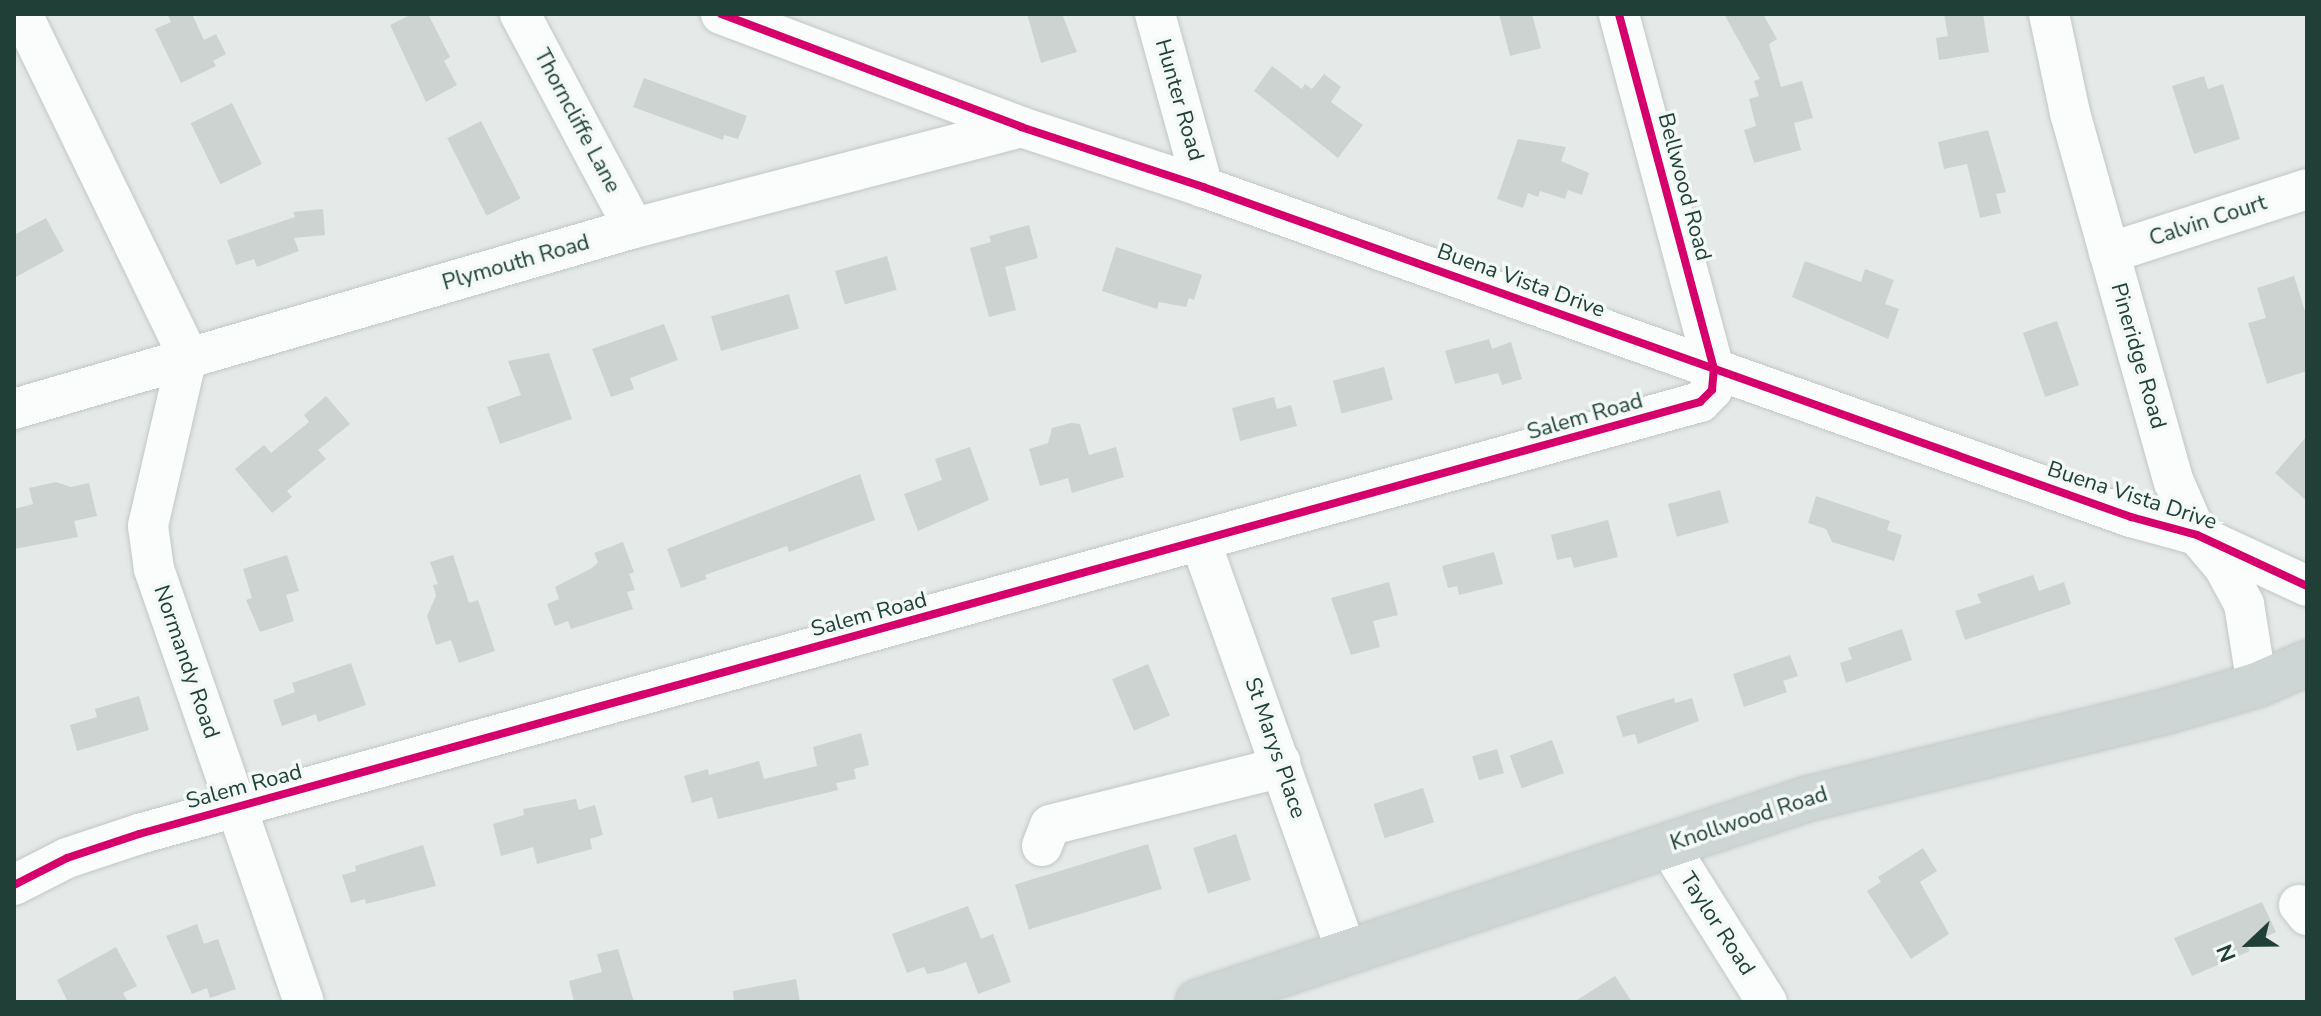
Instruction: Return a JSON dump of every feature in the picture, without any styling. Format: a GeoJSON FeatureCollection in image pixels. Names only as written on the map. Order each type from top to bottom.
{"type":"FeatureCollection","features":[{"type":"Feature","properties":{"kind":"main road","name":"Knollwood Road"},"geometry":{"type":"LineString","coordinates":[[1198,1002],[1668,845],[1923,767],[2164,712],[2257,685],[2307,663]]}},
{"type":"Feature","properties":{"kind":"street"},"geometry":{"type":"LineString","coordinates":[[22,14],[170,313],[186,361]]}},
{"type":"Feature","properties":{"kind":"street","name":"Thorncliffe Lane"},"geometry":{"type":"LineString","coordinates":[[520,14],[634,228]]}},
{"type":"Feature","properties":{"kind":"street","name":"Buena Vista Drive"},"geometry":{"type":"LineString","coordinates":[[721,14],[1021,127],[1203,187],[2131,517],[2197,535],[2307,586]]}},
{"type":"Feature","properties":{"kind":"street","name":"Hunter Road"},"geometry":{"type":"LineString","coordinates":[[1155,14],[1203,187]]}},
{"type":"Feature","properties":{"kind":"street","name":"Bellwood Road"},"geometry":{"type":"LineString","coordinates":[[1619,14],[1714,369]]}},
{"type":"Feature","properties":{"kind":"street","name":"Pineridge Road"},"geometry":{"type":"LineString","coordinates":[[2049,14],[2070,113],[2174,482],[2197,535],[2224,567],[2244,604],[2257,685]]}},
{"type":"Feature","properties":{"kind":"street","name":"Plymouth Road"},"geometry":{"type":"LineString","coordinates":[[14,409],[634,228],[1021,127]]}},
{"type":"Feature","properties":{"kind":"street","name":"Calvin Court"},"geometry":{"type":"LineString","coordinates":[[2109,253],[2307,189]]}},
{"type":"Feature","properties":{"kind":"street","name":"Normandy Road"},"geometry":{"type":"LineString","coordinates":[[186,361],[148,526],[167,616],[304,1002]]}},
{"type":"Feature","properties":{"kind":"street","name":"Salem Road"},"geometry":{"type":"LineString","coordinates":[[14,885],[67,858],[237,807],[1201,543],[1700,402],[1712,390],[1714,369]]}},
{"type":"Feature","properties":{"kind":"street","name":"St Marys Place"},"geometry":{"type":"LineString","coordinates":[[1201,543],[1347,952]]}},
{"type":"Feature","properties":{"kind":"street"},"geometry":{"type":"LineString","coordinates":[[1042,846],[1050,825],[1262,772],[1280,762]]}},
{"type":"Feature","properties":{"kind":"street","name":"Taylor Road"},"geometry":{"type":"LineString","coordinates":[[1668,845],[1767,1002]]}},
{"type":"Feature","properties":{"kind":"building"},"geometry":{"type":"Polygon","coordinates":[[[167,14],[192,14],[204,40],[216,34],[226,54],[213,61],[216,66],[181,83],[155,29],[171,22],[167,14]]]}},
{"type":"Feature","properties":{"kind":"building"},"geometry":{"type":"Polygon","coordinates":[[[412,14],[428,14],[450,57],[444,61],[457,85],[426,102],[390,25],[412,14]]]}},
{"type":"Feature","properties":{"kind":"building"},"geometry":{"type":"Polygon","coordinates":[[[1027,14],[1062,14],[1077,52],[1041,63],[1027,14]]]}},
{"type":"Feature","properties":{"kind":"building"},"geometry":{"type":"Polygon","coordinates":[[[1499,14],[1532,14],[1541,48],[1510,56],[1499,14]]]}},
{"type":"Feature","properties":{"kind":"building"},"geometry":{"type":"Polygon","coordinates":[[[1724,14],[1763,14],[1777,39],[1769,44],[1781,87],[1802,81],[1813,118],[1794,123],[1801,150],[1754,163],[1744,130],[1756,126],[1749,99],[1759,96],[1754,81],[1760,79],[1724,14]]]}},
{"type":"Feature","properties":{"kind":"building"},"geometry":{"type":"Polygon","coordinates":[[[1944,14],[1983,14],[1989,52],[1939,60],[1936,38],[1948,36],[1944,14]]]}},
{"type":"Feature","properties":{"kind":"building"},"geometry":{"type":"Polygon","coordinates":[[[1272,66],[1302,89],[1305,84],[1312,89],[1324,74],[1341,87],[1331,102],[1363,125],[1338,158],[1254,91],[1272,66]]]}},
{"type":"Feature","properties":{"kind":"building"},"geometry":{"type":"Polygon","coordinates":[[[2204,76],[2208,89],[2223,84],[2240,139],[2194,154],[2172,86],[2204,76]]]}},
{"type":"Feature","properties":{"kind":"building"},"geometry":{"type":"Polygon","coordinates":[[[644,78],[747,116],[738,139],[724,135],[723,140],[633,107],[644,78]]]}},
{"type":"Feature","properties":{"kind":"building"},"geometry":{"type":"Polygon","coordinates":[[[232,103],[262,164],[220,184],[191,123],[232,103]]]}},
{"type":"Feature","properties":{"kind":"building"},"geometry":{"type":"Polygon","coordinates":[[[481,121],[520,199],[487,216],[447,138],[481,121]]]}},
{"type":"Feature","properties":{"kind":"building"},"geometry":{"type":"Polygon","coordinates":[[[1988,130],[2006,192],[1996,194],[2001,213],[1980,218],[1967,164],[1944,169],[1938,142],[1988,130]]]}},
{"type":"Feature","properties":{"kind":"building"},"geometry":{"type":"Polygon","coordinates":[[[1518,139],[1566,147],[1561,161],[1589,173],[1582,195],[1568,190],[1565,199],[1540,191],[1538,197],[1528,193],[1523,208],[1497,199],[1518,139]]]}},
{"type":"Feature","properties":{"kind":"building"},"geometry":{"type":"Polygon","coordinates":[[[323,209],[325,235],[294,238],[299,251],[257,267],[254,259],[236,265],[227,240],[295,217],[293,212],[323,209]]]}},
{"type":"Feature","properties":{"kind":"building"},"geometry":{"type":"Polygon","coordinates":[[[46,218],[64,251],[14,278],[14,235],[46,218]]]}},
{"type":"Feature","properties":{"kind":"building"},"geometry":{"type":"Polygon","coordinates":[[[1029,225],[1038,258],[1005,267],[1016,310],[989,317],[970,248],[991,242],[989,236],[1029,225]]]}},
{"type":"Feature","properties":{"kind":"building"},"geometry":{"type":"Polygon","coordinates":[[[1116,247],[1202,275],[1194,300],[1189,298],[1186,307],[1159,302],[1157,309],[1102,291],[1116,247]]]}},
{"type":"Feature","properties":{"kind":"building"},"geometry":{"type":"Polygon","coordinates":[[[887,256],[897,290],[845,305],[835,271],[887,256]]]}},
{"type":"Feature","properties":{"kind":"building"},"geometry":{"type":"Polygon","coordinates":[[[1805,261],[1861,282],[1865,269],[1894,280],[1885,304],[1899,309],[1888,339],[1792,297],[1805,261]]]}},
{"type":"Feature","properties":{"kind":"building"},"geometry":{"type":"Polygon","coordinates":[[[2294,276],[2305,311],[2307,371],[2267,384],[2248,323],[2266,318],[2257,288],[2294,276]]]}},
{"type":"Feature","properties":{"kind":"building"},"geometry":{"type":"Polygon","coordinates":[[[789,294],[799,329],[721,351],[711,316],[789,294]]]}},
{"type":"Feature","properties":{"kind":"building"},"geometry":{"type":"Polygon","coordinates":[[[2057,321],[2079,385],[2045,397],[2023,333],[2057,321]]]}},
{"type":"Feature","properties":{"kind":"building"},"geometry":{"type":"Polygon","coordinates":[[[664,324],[678,360],[630,378],[634,389],[611,397],[592,349],[664,324]]]}},
{"type":"Feature","properties":{"kind":"building"},"geometry":{"type":"Polygon","coordinates":[[[1489,339],[1492,349],[1511,342],[1522,379],[1502,385],[1498,373],[1455,384],[1445,351],[1489,339]]]}},
{"type":"Feature","properties":{"kind":"building"},"geometry":{"type":"Polygon","coordinates":[[[549,353],[572,419],[500,444],[487,407],[521,395],[508,361],[549,353]]]}},
{"type":"Feature","properties":{"kind":"building"},"geometry":{"type":"Polygon","coordinates":[[[1384,367],[1393,400],[1342,414],[1333,381],[1384,367]]]}},
{"type":"Feature","properties":{"kind":"building"},"geometry":{"type":"Polygon","coordinates":[[[326,396],[350,424],[318,450],[326,459],[287,491],[292,497],[272,513],[235,469],[264,445],[271,453],[309,422],[304,415],[326,396]]]}},
{"type":"Feature","properties":{"kind":"building"},"geometry":{"type":"Polygon","coordinates":[[[1274,397],[1277,409],[1291,405],[1297,426],[1240,441],[1232,408],[1274,397]]]}},
{"type":"Feature","properties":{"kind":"building"},"geometry":{"type":"Polygon","coordinates":[[[1080,424],[1089,455],[1116,447],[1124,477],[1072,493],[1068,478],[1040,486],[1029,449],[1048,443],[1052,428],[1080,424]]]}},
{"type":"Feature","properties":{"kind":"building"},"geometry":{"type":"Polygon","coordinates":[[[2307,436],[2307,501],[2275,473],[2307,436]]]}},
{"type":"Feature","properties":{"kind":"building"},"geometry":{"type":"Polygon","coordinates":[[[970,447],[989,500],[918,531],[904,494],[942,480],[935,459],[970,447]]]}},
{"type":"Feature","properties":{"kind":"building"},"geometry":{"type":"Polygon","coordinates":[[[860,474],[875,520],[789,552],[787,546],[705,575],[707,579],[681,588],[667,549],[860,474]]]}},
{"type":"Feature","properties":{"kind":"building"},"geometry":{"type":"Polygon","coordinates":[[[56,482],[71,487],[89,483],[97,516],[74,521],[78,537],[14,549],[14,509],[33,504],[29,488],[56,482]]]}},
{"type":"Feature","properties":{"kind":"building"},"geometry":{"type":"Polygon","coordinates":[[[1720,490],[1729,523],[1677,537],[1668,504],[1720,490]]]}},
{"type":"Feature","properties":{"kind":"building"},"geometry":{"type":"Polygon","coordinates":[[[1816,496],[1890,521],[1887,530],[1902,535],[1894,561],[1832,542],[1826,529],[1808,523],[1816,496]]]}},
{"type":"Feature","properties":{"kind":"building"},"geometry":{"type":"Polygon","coordinates":[[[1608,520],[1618,557],[1574,568],[1571,557],[1557,560],[1551,535],[1608,520]]]}},
{"type":"Feature","properties":{"kind":"building"},"geometry":{"type":"Polygon","coordinates":[[[623,542],[634,572],[629,574],[635,590],[627,592],[633,609],[571,629],[568,621],[555,626],[547,604],[559,599],[555,587],[592,568],[598,562],[594,553],[623,542]]]}},
{"type":"Feature","properties":{"kind":"building"},"geometry":{"type":"Polygon","coordinates":[[[1494,552],[1503,584],[1459,595],[1457,586],[1448,588],[1442,566],[1494,552]]]}},
{"type":"Feature","properties":{"kind":"building"},"geometry":{"type":"Polygon","coordinates":[[[287,555],[299,591],[286,595],[294,621],[260,632],[246,600],[252,598],[243,569],[287,555]]]}},
{"type":"Feature","properties":{"kind":"building"},"geometry":{"type":"Polygon","coordinates":[[[453,555],[469,603],[478,600],[495,651],[459,663],[451,640],[436,645],[427,616],[436,596],[433,585],[438,584],[430,562],[453,555]]]}},
{"type":"Feature","properties":{"kind":"building"},"geometry":{"type":"Polygon","coordinates":[[[2033,575],[2039,591],[2064,582],[2071,604],[1965,640],[1955,611],[1981,603],[1977,594],[2033,575]]]}},
{"type":"Feature","properties":{"kind":"building"},"geometry":{"type":"Polygon","coordinates":[[[1389,582],[1398,615],[1373,621],[1380,647],[1351,655],[1331,598],[1389,582]]]}},
{"type":"Feature","properties":{"kind":"building"},"geometry":{"type":"Polygon","coordinates":[[[1902,629],[1912,660],[1846,683],[1840,663],[1852,659],[1848,648],[1902,629]]]}},
{"type":"Feature","properties":{"kind":"building"},"geometry":{"type":"Polygon","coordinates":[[[1790,655],[1798,676],[1783,681],[1787,692],[1744,707],[1733,674],[1790,655]]]}},
{"type":"Feature","properties":{"kind":"building"},"geometry":{"type":"Polygon","coordinates":[[[351,663],[366,705],[318,722],[316,714],[282,726],[273,700],[295,692],[292,683],[351,663]]]}},
{"type":"Feature","properties":{"kind":"building"},"geometry":{"type":"Polygon","coordinates":[[[1148,664],[1170,716],[1134,731],[1112,679],[1148,664]]]}},
{"type":"Feature","properties":{"kind":"building"},"geometry":{"type":"Polygon","coordinates":[[[139,696],[149,730],[77,751],[70,725],[97,717],[95,709],[139,696]]]}},
{"type":"Feature","properties":{"kind":"building"},"geometry":{"type":"Polygon","coordinates":[[[1674,698],[1675,703],[1692,698],[1699,721],[1638,744],[1635,734],[1623,737],[1616,716],[1674,698]]]}},
{"type":"Feature","properties":{"kind":"building"},"geometry":{"type":"Polygon","coordinates":[[[861,733],[869,765],[854,769],[856,779],[836,783],[838,790],[718,819],[712,797],[692,803],[684,776],[708,769],[709,775],[759,761],[764,779],[817,766],[813,747],[861,733]]]}},
{"type":"Feature","properties":{"kind":"building"},"geometry":{"type":"Polygon","coordinates":[[[1552,740],[1564,773],[1522,788],[1510,755],[1552,740]]]}},
{"type":"Feature","properties":{"kind":"building"},"geometry":{"type":"Polygon","coordinates":[[[1497,749],[1504,773],[1479,780],[1472,756],[1497,749]]]}},
{"type":"Feature","properties":{"kind":"building"},"geometry":{"type":"Polygon","coordinates":[[[1423,788],[1434,822],[1385,838],[1374,804],[1423,788]]]}},
{"type":"Feature","properties":{"kind":"building"},"geometry":{"type":"Polygon","coordinates":[[[576,799],[579,810],[595,805],[603,835],[590,839],[592,849],[537,864],[533,847],[501,856],[493,824],[524,815],[523,809],[576,799]]]}},
{"type":"Feature","properties":{"kind":"building"},"geometry":{"type":"Polygon","coordinates":[[[1236,834],[1251,880],[1208,894],[1193,848],[1236,834]]]}},
{"type":"Feature","properties":{"kind":"building"},"geometry":{"type":"Polygon","coordinates":[[[1148,844],[1162,889],[1029,930],[1015,885],[1148,844]]]}},
{"type":"Feature","properties":{"kind":"building"},"geometry":{"type":"Polygon","coordinates":[[[423,845],[436,886],[366,904],[365,899],[351,903],[342,875],[356,871],[355,866],[423,845]]]}},
{"type":"Feature","properties":{"kind":"building"},"geometry":{"type":"Polygon","coordinates":[[[1923,848],[1937,871],[1920,882],[1949,934],[1911,959],[1867,891],[1881,882],[1878,877],[1923,848]]]}},
{"type":"Feature","properties":{"kind":"building"},"geometry":{"type":"Polygon","coordinates":[[[2262,902],[2276,932],[2247,946],[2250,951],[2192,976],[2174,938],[2262,902]]]}},
{"type":"Feature","properties":{"kind":"building"},"geometry":{"type":"Polygon","coordinates":[[[968,906],[981,939],[993,934],[1011,982],[978,994],[966,962],[927,974],[924,967],[907,973],[892,934],[968,906]]]}},
{"type":"Feature","properties":{"kind":"building"},"geometry":{"type":"Polygon","coordinates":[[[197,924],[204,944],[218,939],[236,989],[210,998],[207,988],[192,994],[166,936],[197,924]]]}},
{"type":"Feature","properties":{"kind":"building"},"geometry":{"type":"Polygon","coordinates":[[[116,947],[137,986],[123,993],[128,1002],[68,1002],[57,980],[116,947]]]}},
{"type":"Feature","properties":{"kind":"building"},"geometry":{"type":"Polygon","coordinates":[[[618,949],[634,1002],[574,1002],[569,981],[602,972],[597,954],[618,949]]]}},
{"type":"Feature","properties":{"kind":"building"},"geometry":{"type":"Polygon","coordinates":[[[1615,976],[1632,1002],[1574,1002],[1615,976]]]}},
{"type":"Feature","properties":{"kind":"building"},"geometry":{"type":"Polygon","coordinates":[[[796,979],[800,1002],[734,1002],[733,991],[796,979]]]}},
{"type":"Feature","properties":{"kind":"cycle path"},"geometry":{"type":"LineString","coordinates":[[721,14],[1021,127],[1203,187],[2131,517],[2197,535],[2307,586]]}},
{"type":"Feature","properties":{"kind":"cycle path"},"geometry":{"type":"LineString","coordinates":[[14,885],[67,858],[139,834],[1700,402],[1712,390],[1714,369],[1619,14]]}}]}
